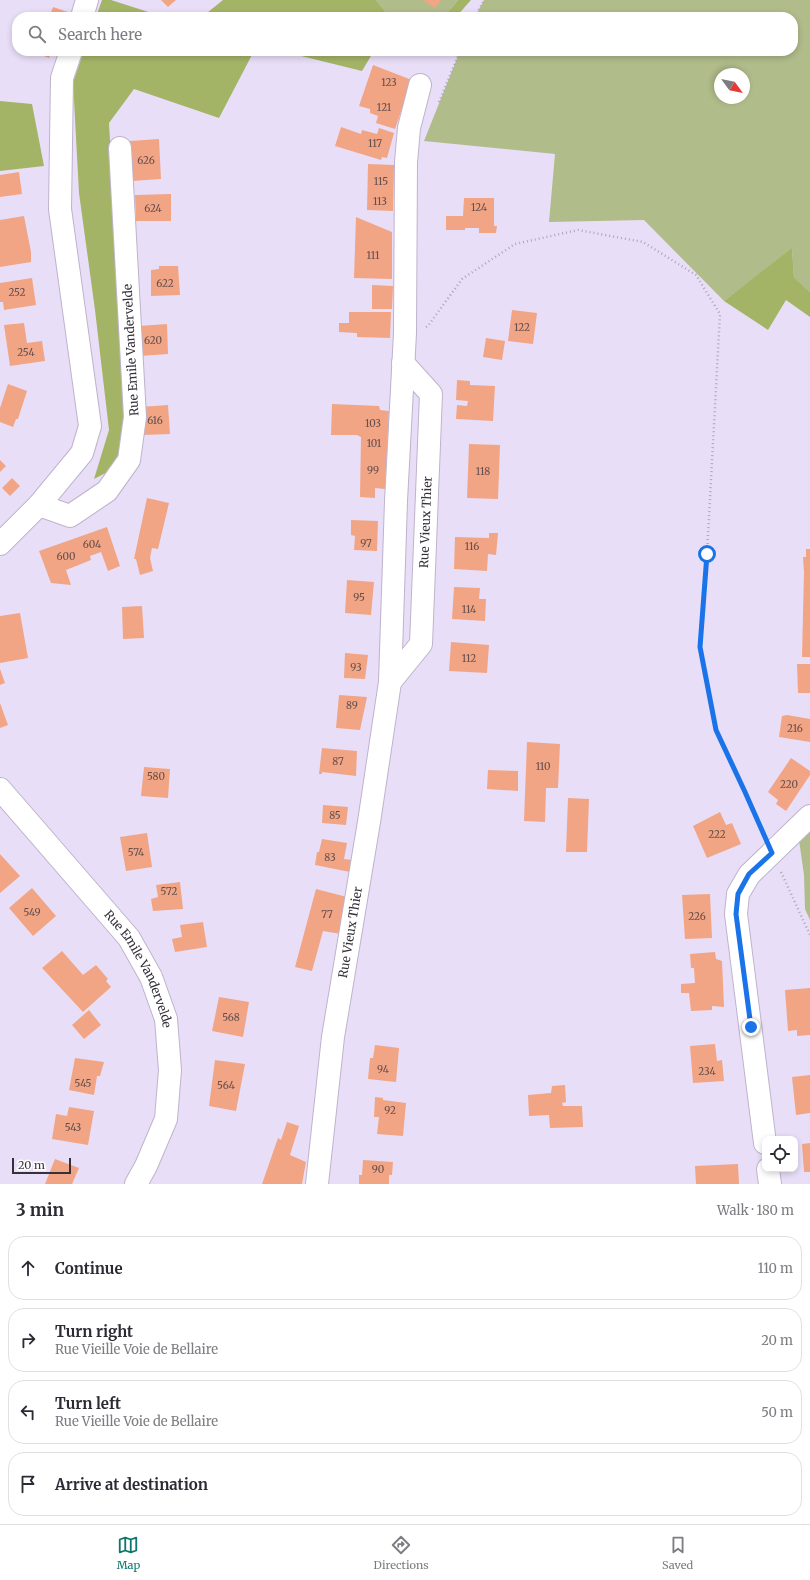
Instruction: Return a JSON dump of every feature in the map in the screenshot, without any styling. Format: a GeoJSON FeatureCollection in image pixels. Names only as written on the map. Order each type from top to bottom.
{"type":"FeatureCollection","features":[{"type":"Feature","properties":{"kind":"street"},"geometry":{"type":"LineString","coordinates":[[83,12],[87,0]]}},
{"type":"Feature","properties":{"kind":"street"},"geometry":{"type":"LineString","coordinates":[[0,544],[38,505],[82,453],[90,426],[60,209],[62,78],[69,56]]}},
{"type":"Feature","properties":{"kind":"street","name":"Rue Vieux Thier"},"geometry":{"type":"LineString","coordinates":[[317,1184],[333,1037],[369,822],[390,682],[396,501],[405,333],[406,162],[409,128],[420,85]]}},
{"type":"Feature","properties":{"kind":"street","name":"Rue Emile Vandervelde"},"geometry":{"type":"LineString","coordinates":[[38,505],[70,516],[107,491],[129,460],[135,417],[120,148]]}},
{"type":"Feature","properties":{"kind":"street","name":"Rue Vieux Thier"},"geometry":{"type":"LineString","coordinates":[[390,682],[421,644],[431,394],[403,363]]}},
{"type":"Feature","properties":{"kind":"street","name":"Rue Emile Vandervelde"},"geometry":{"type":"LineString","coordinates":[[0,789],[129,938],[151,977],[166,1019],[170,1070],[166,1119],[146,1166],[136,1184]]}},
{"type":"Feature","properties":{"kind":"street"},"geometry":{"type":"LineString","coordinates":[[764,1136],[736,914],[738,894],[749,874],[810,816]]}},
{"type":"Feature","properties":{"kind":"street"},"geometry":{"type":"LineString","coordinates":[[768,1172],[770,1184]]}},
{"type":"Feature","properties":{"kind":"path"},"geometry":{"type":"LineString","coordinates":[[478,12],[484,0]]}},
{"type":"Feature","properties":{"kind":"path"},"geometry":{"type":"LineString","coordinates":[[428,326],[462,279],[508,248],[515,244],[578,230],[643,242],[696,275],[720,314],[707,554],[700,647],[716,730],[810,935]]}},
{"type":"Feature","properties":{"kind":"green space"},"geometry":{"type":"Polygon","coordinates":[[[102,0],[111,0],[148,12],[98,12],[102,0]]]}},
{"type":"Feature","properties":{"kind":"green space"},"geometry":{"type":"Polygon","coordinates":[[[223,0],[376,0],[386,12],[208,12],[223,0]]]}},
{"type":"Feature","properties":{"kind":"green space"},"geometry":{"type":"Polygon","coordinates":[[[376,0],[458,0],[448,12],[386,12],[376,0]]]}},
{"type":"Feature","properties":{"kind":"green space"},"geometry":{"type":"Polygon","coordinates":[[[458,0],[471,0],[460,12],[448,12],[458,0]]]}},
{"type":"Feature","properties":{"kind":"green space"},"geometry":{"type":"Polygon","coordinates":[[[484,0],[810,0],[810,292],[794,279],[792,249],[724,301],[644,220],[549,222],[555,154],[424,141],[458,56],[798,56],[798,12],[478,12],[484,0]]]}},
{"type":"Feature","properties":{"kind":"green space"},"geometry":{"type":"Polygon","coordinates":[[[82,56],[251,56],[219,118],[134,89],[109,123],[120,315],[129,435],[121,465],[94,479],[109,430],[79,193],[73,82],[82,56]]]}},
{"type":"Feature","properties":{"kind":"green space"},"geometry":{"type":"Polygon","coordinates":[[[301,56],[371,56],[362,71],[301,56]]]}},
{"type":"Feature","properties":{"kind":"green space"},"geometry":{"type":"Polygon","coordinates":[[[0,101],[32,104],[44,166],[0,171],[0,101]]]}},
{"type":"Feature","properties":{"kind":"green space"},"geometry":{"type":"Polygon","coordinates":[[[792,248],[794,278],[810,292],[810,317],[786,300],[768,330],[724,301],[792,248]]]}},
{"type":"Feature","properties":{"kind":"green space"},"geometry":{"type":"Polygon","coordinates":[[[810,829],[810,920],[805,909],[804,875],[799,840],[810,829]]]}},
{"type":"Feature","properties":{"kind":"building"},"geometry":{"type":"Polygon","coordinates":[[[161,0],[176,0],[168,7],[161,0]]]}},
{"type":"Feature","properties":{"kind":"building"},"geometry":{"type":"Polygon","coordinates":[[[423,0],[441,0],[435,8],[423,0]]]}},
{"type":"Feature","properties":{"kind":"building"},"geometry":{"type":"Polygon","coordinates":[[[53,7],[68,12],[51,12],[53,7]]]}},
{"type":"Feature","properties":{"kind":"building"},"geometry":{"type":"Polygon","coordinates":[[[373,65],[412,80],[395,129],[376,123],[378,116],[370,113],[370,109],[359,106],[373,65]]]}},
{"type":"Feature","properties":{"kind":"building"},"geometry":{"type":"Polygon","coordinates":[[[341,127],[361,134],[362,130],[377,134],[379,128],[394,133],[387,158],[382,157],[381,160],[335,146],[341,127]]]}},
{"type":"Feature","properties":{"kind":"building"},"geometry":{"type":"Polygon","coordinates":[[[159,139],[161,179],[132,181],[130,141],[159,139]]]}},
{"type":"Feature","properties":{"kind":"building"},"geometry":{"type":"Polygon","coordinates":[[[368,164],[394,165],[393,211],[367,210],[368,164]]]}},
{"type":"Feature","properties":{"kind":"building"},"geometry":{"type":"Polygon","coordinates":[[[19,172],[22,194],[0,197],[0,175],[19,172]]]}},
{"type":"Feature","properties":{"kind":"building"},"geometry":{"type":"Polygon","coordinates":[[[171,194],[171,221],[136,221],[135,195],[171,194]]]}},
{"type":"Feature","properties":{"kind":"building"},"geometry":{"type":"Polygon","coordinates":[[[464,198],[494,198],[494,226],[497,226],[496,233],[479,233],[479,228],[446,230],[446,216],[463,216],[464,198]]]}},
{"type":"Feature","properties":{"kind":"building"},"geometry":{"type":"Polygon","coordinates":[[[24,216],[31,252],[31,262],[0,267],[0,220],[24,216]]]}},
{"type":"Feature","properties":{"kind":"building"},"geometry":{"type":"Polygon","coordinates":[[[356,217],[392,232],[392,279],[354,278],[356,217]]]}},
{"type":"Feature","properties":{"kind":"building"},"geometry":{"type":"Polygon","coordinates":[[[159,266],[178,266],[180,295],[151,296],[151,270],[159,269],[159,266]]]}},
{"type":"Feature","properties":{"kind":"building"},"geometry":{"type":"Polygon","coordinates":[[[32,278],[36,305],[4,310],[3,302],[0,302],[0,283],[32,278]]]}},
{"type":"Feature","properties":{"kind":"building"},"geometry":{"type":"Polygon","coordinates":[[[372,285],[393,286],[392,309],[372,309],[372,285]]]}},
{"type":"Feature","properties":{"kind":"building"},"geometry":{"type":"Polygon","coordinates":[[[512,310],[537,313],[533,344],[508,341],[512,310]]]}},
{"type":"Feature","properties":{"kind":"building"},"geometry":{"type":"Polygon","coordinates":[[[349,312],[391,312],[390,338],[357,337],[357,333],[339,332],[339,323],[349,323],[349,312]]]}},
{"type":"Feature","properties":{"kind":"building"},"geometry":{"type":"Polygon","coordinates":[[[24,323],[27,343],[42,341],[45,361],[10,366],[4,325],[24,323]]]}},
{"type":"Feature","properties":{"kind":"building"},"geometry":{"type":"Polygon","coordinates":[[[167,324],[168,354],[140,356],[138,326],[167,324]]]}},
{"type":"Feature","properties":{"kind":"building"},"geometry":{"type":"Polygon","coordinates":[[[486,338],[505,341],[502,360],[483,357],[486,338]]]}},
{"type":"Feature","properties":{"kind":"building"},"geometry":{"type":"Polygon","coordinates":[[[457,380],[470,381],[470,385],[495,386],[493,421],[456,419],[457,405],[467,406],[468,401],[456,400],[457,380]]]}},
{"type":"Feature","properties":{"kind":"building"},"geometry":{"type":"Polygon","coordinates":[[[8,384],[27,391],[18,419],[16,419],[13,427],[0,422],[0,408],[8,384]]]}},
{"type":"Feature","properties":{"kind":"building"},"geometry":{"type":"Polygon","coordinates":[[[332,404],[379,406],[380,410],[389,411],[385,489],[375,488],[375,498],[360,497],[361,437],[357,435],[331,435],[332,404]]]}},
{"type":"Feature","properties":{"kind":"building"},"geometry":{"type":"Polygon","coordinates":[[[168,405],[170,434],[142,435],[140,407],[168,405]]]}},
{"type":"Feature","properties":{"kind":"building"},"geometry":{"type":"Polygon","coordinates":[[[469,444],[500,445],[498,499],[467,498],[469,444]]]}},
{"type":"Feature","properties":{"kind":"building"},"geometry":{"type":"Polygon","coordinates":[[[0,460],[6,466],[0,472],[0,460]]]}},
{"type":"Feature","properties":{"kind":"building"},"geometry":{"type":"Polygon","coordinates":[[[12,478],[20,486],[10,496],[2,488],[12,478]]]}},
{"type":"Feature","properties":{"kind":"building"},"geometry":{"type":"Polygon","coordinates":[[[147,498],[169,503],[158,549],[152,548],[150,558],[153,571],[140,575],[136,559],[134,559],[147,498]]]}},
{"type":"Feature","properties":{"kind":"building"},"geometry":{"type":"Polygon","coordinates":[[[351,520],[378,521],[377,551],[354,550],[355,536],[351,535],[351,520]]]}},
{"type":"Feature","properties":{"kind":"building"},"geometry":{"type":"Polygon","coordinates":[[[107,527],[120,566],[108,571],[101,552],[90,556],[91,560],[66,570],[71,585],[51,583],[39,551],[107,527]]]}},
{"type":"Feature","properties":{"kind":"building"},"geometry":{"type":"Polygon","coordinates":[[[489,533],[498,533],[496,555],[488,554],[487,571],[454,569],[455,537],[489,538],[489,533]]]}},
{"type":"Feature","properties":{"kind":"building"},"geometry":{"type":"Polygon","coordinates":[[[806,549],[810,549],[810,657],[802,657],[803,557],[806,557],[806,549]]]}},
{"type":"Feature","properties":{"kind":"building"},"geometry":{"type":"Polygon","coordinates":[[[347,580],[374,582],[371,615],[345,613],[347,580]]]}},
{"type":"Feature","properties":{"kind":"building"},"geometry":{"type":"Polygon","coordinates":[[[454,587],[480,588],[479,599],[486,599],[485,621],[452,619],[454,587]]]}},
{"type":"Feature","properties":{"kind":"building"},"geometry":{"type":"Polygon","coordinates":[[[142,606],[144,638],[123,639],[122,607],[142,606]]]}},
{"type":"Feature","properties":{"kind":"building"},"geometry":{"type":"Polygon","coordinates":[[[20,613],[28,658],[0,663],[0,616],[20,613]]]}},
{"type":"Feature","properties":{"kind":"building"},"geometry":{"type":"Polygon","coordinates":[[[451,642],[489,645],[487,673],[449,671],[451,642]]]}},
{"type":"Feature","properties":{"kind":"building"},"geometry":{"type":"Polygon","coordinates":[[[345,653],[368,655],[365,679],[344,678],[345,653]]]}},
{"type":"Feature","properties":{"kind":"building"},"geometry":{"type":"Polygon","coordinates":[[[797,664],[810,664],[810,693],[798,693],[797,664]]]}},
{"type":"Feature","properties":{"kind":"building"},"geometry":{"type":"Polygon","coordinates":[[[0,669],[5,683],[0,685],[0,669]]]}},
{"type":"Feature","properties":{"kind":"building"},"geometry":{"type":"Polygon","coordinates":[[[339,695],[367,697],[360,730],[336,728],[339,695]]]}},
{"type":"Feature","properties":{"kind":"building"},"geometry":{"type":"Polygon","coordinates":[[[0,703],[8,725],[0,728],[0,703]]]}},
{"type":"Feature","properties":{"kind":"building"},"geometry":{"type":"Polygon","coordinates":[[[787,715],[810,719],[810,742],[779,737],[782,716],[787,715]]]}},
{"type":"Feature","properties":{"kind":"building"},"geometry":{"type":"Polygon","coordinates":[[[527,742],[560,744],[558,788],[546,788],[545,822],[524,821],[527,742]]]}},
{"type":"Feature","properties":{"kind":"building"},"geometry":{"type":"Polygon","coordinates":[[[322,748],[357,751],[356,776],[322,772],[322,774],[319,774],[322,748]]]}},
{"type":"Feature","properties":{"kind":"building"},"geometry":{"type":"Polygon","coordinates":[[[791,758],[810,771],[810,775],[786,811],[776,804],[778,800],[768,792],[791,758]]]}},
{"type":"Feature","properties":{"kind":"building"},"geometry":{"type":"Polygon","coordinates":[[[144,767],[170,769],[168,798],[141,796],[144,767]]]}},
{"type":"Feature","properties":{"kind":"building"},"geometry":{"type":"Polygon","coordinates":[[[488,770],[518,771],[518,791],[487,789],[488,770]]]}},
{"type":"Feature","properties":{"kind":"building"},"geometry":{"type":"Polygon","coordinates":[[[568,798],[589,799],[587,852],[566,852],[568,798]]]}},
{"type":"Feature","properties":{"kind":"building"},"geometry":{"type":"Polygon","coordinates":[[[323,805],[348,807],[346,825],[322,823],[323,805]]]}},
{"type":"Feature","properties":{"kind":"building"},"geometry":{"type":"Polygon","coordinates":[[[720,812],[726,825],[732,823],[741,844],[707,858],[693,826],[720,812]]]}},
{"type":"Feature","properties":{"kind":"building"},"geometry":{"type":"Polygon","coordinates":[[[147,833],[152,867],[126,871],[120,837],[147,833]]]}},
{"type":"Feature","properties":{"kind":"building"},"geometry":{"type":"Polygon","coordinates":[[[322,839],[347,843],[344,859],[352,860],[350,872],[315,865],[317,852],[319,852],[322,839]]]}},
{"type":"Feature","properties":{"kind":"building"},"geometry":{"type":"Polygon","coordinates":[[[0,854],[20,876],[0,893],[0,854]]]}},
{"type":"Feature","properties":{"kind":"building"},"geometry":{"type":"Polygon","coordinates":[[[180,882],[183,909],[153,911],[151,899],[158,897],[156,885],[180,882]]]}},
{"type":"Feature","properties":{"kind":"building"},"geometry":{"type":"Polygon","coordinates":[[[32,888],[56,916],[33,936],[9,908],[32,888]]]}},
{"type":"Feature","properties":{"kind":"building"},"geometry":{"type":"Polygon","coordinates":[[[316,889],[347,897],[341,934],[323,931],[312,971],[295,967],[316,889]]]}},
{"type":"Feature","properties":{"kind":"building"},"geometry":{"type":"Polygon","coordinates":[[[710,894],[712,938],[685,939],[682,895],[710,894]]]}},
{"type":"Feature","properties":{"kind":"building"},"geometry":{"type":"Polygon","coordinates":[[[203,922],[207,947],[175,952],[172,939],[182,937],[180,925],[203,922]]]}},
{"type":"Feature","properties":{"kind":"building"},"geometry":{"type":"Polygon","coordinates":[[[62,951],[83,975],[96,965],[108,979],[106,981],[111,987],[83,1012],[42,968],[62,951]]]}},
{"type":"Feature","properties":{"kind":"building"},"geometry":{"type":"Polygon","coordinates":[[[715,952],[716,959],[722,961],[724,1007],[712,1006],[712,1010],[691,1011],[689,993],[681,993],[681,984],[695,983],[694,968],[691,968],[690,954],[715,952]]]}},
{"type":"Feature","properties":{"kind":"building"},"geometry":{"type":"Polygon","coordinates":[[[810,988],[810,1035],[797,1036],[797,1030],[788,1031],[785,990],[810,988]]]}},
{"type":"Feature","properties":{"kind":"building"},"geometry":{"type":"Polygon","coordinates":[[[219,997],[249,1002],[243,1037],[212,1031],[219,997]]]}},
{"type":"Feature","properties":{"kind":"building"},"geometry":{"type":"Polygon","coordinates":[[[89,1010],[101,1025],[84,1039],[72,1025],[89,1010]]]}},
{"type":"Feature","properties":{"kind":"building"},"geometry":{"type":"Polygon","coordinates":[[[715,1044],[717,1061],[722,1060],[724,1081],[693,1083],[690,1046],[715,1044]]]}},
{"type":"Feature","properties":{"kind":"building"},"geometry":{"type":"Polygon","coordinates":[[[375,1045],[399,1048],[396,1082],[368,1079],[370,1058],[373,1058],[375,1045]]]}},
{"type":"Feature","properties":{"kind":"building"},"geometry":{"type":"Polygon","coordinates":[[[75,1058],[104,1062],[100,1076],[97,1076],[94,1095],[69,1090],[75,1058]]]}},
{"type":"Feature","properties":{"kind":"building"},"geometry":{"type":"Polygon","coordinates":[[[215,1060],[245,1064],[236,1111],[209,1106],[215,1060]]]}},
{"type":"Feature","properties":{"kind":"building"},"geometry":{"type":"Polygon","coordinates":[[[810,1075],[810,1113],[796,1115],[792,1077],[810,1075]]]}},
{"type":"Feature","properties":{"kind":"building"},"geometry":{"type":"Polygon","coordinates":[[[565,1085],[566,1102],[562,1103],[563,1106],[582,1106],[583,1127],[550,1128],[549,1115],[529,1116],[528,1095],[551,1093],[552,1086],[565,1085]]]}},
{"type":"Feature","properties":{"kind":"building"},"geometry":{"type":"Polygon","coordinates":[[[375,1097],[383,1098],[383,1100],[406,1103],[403,1136],[377,1134],[379,1117],[374,1117],[375,1097]]]}},
{"type":"Feature","properties":{"kind":"building"},"geometry":{"type":"Polygon","coordinates":[[[69,1107],[94,1111],[88,1145],[52,1139],[56,1114],[67,1116],[69,1107]]]}},
{"type":"Feature","properties":{"kind":"building"},"geometry":{"type":"Polygon","coordinates":[[[287,1122],[299,1126],[290,1155],[306,1162],[302,1184],[262,1184],[278,1138],[281,1140],[287,1122]]]}},
{"type":"Feature","properties":{"kind":"building"},"geometry":{"type":"Polygon","coordinates":[[[810,1143],[810,1172],[804,1172],[802,1144],[810,1143]]]}},
{"type":"Feature","properties":{"kind":"building"},"geometry":{"type":"Polygon","coordinates":[[[55,1159],[79,1168],[72,1184],[45,1184],[55,1159]]]}},
{"type":"Feature","properties":{"kind":"building"},"geometry":{"type":"Polygon","coordinates":[[[363,1160],[393,1162],[392,1175],[389,1175],[389,1184],[359,1184],[359,1175],[362,1175],[363,1160]]]}},
{"type":"Feature","properties":{"kind":"building"},"geometry":{"type":"Polygon","coordinates":[[[738,1164],[739,1184],[696,1184],[695,1166],[738,1164]]]}},
{"type":"Feature","properties":{"kind":"route"},"geometry":{"type":"LineString","coordinates":[[707,554],[700,647],[716,730],[772,853],[749,874],[738,894],[736,914],[751,1027]]}}]}
